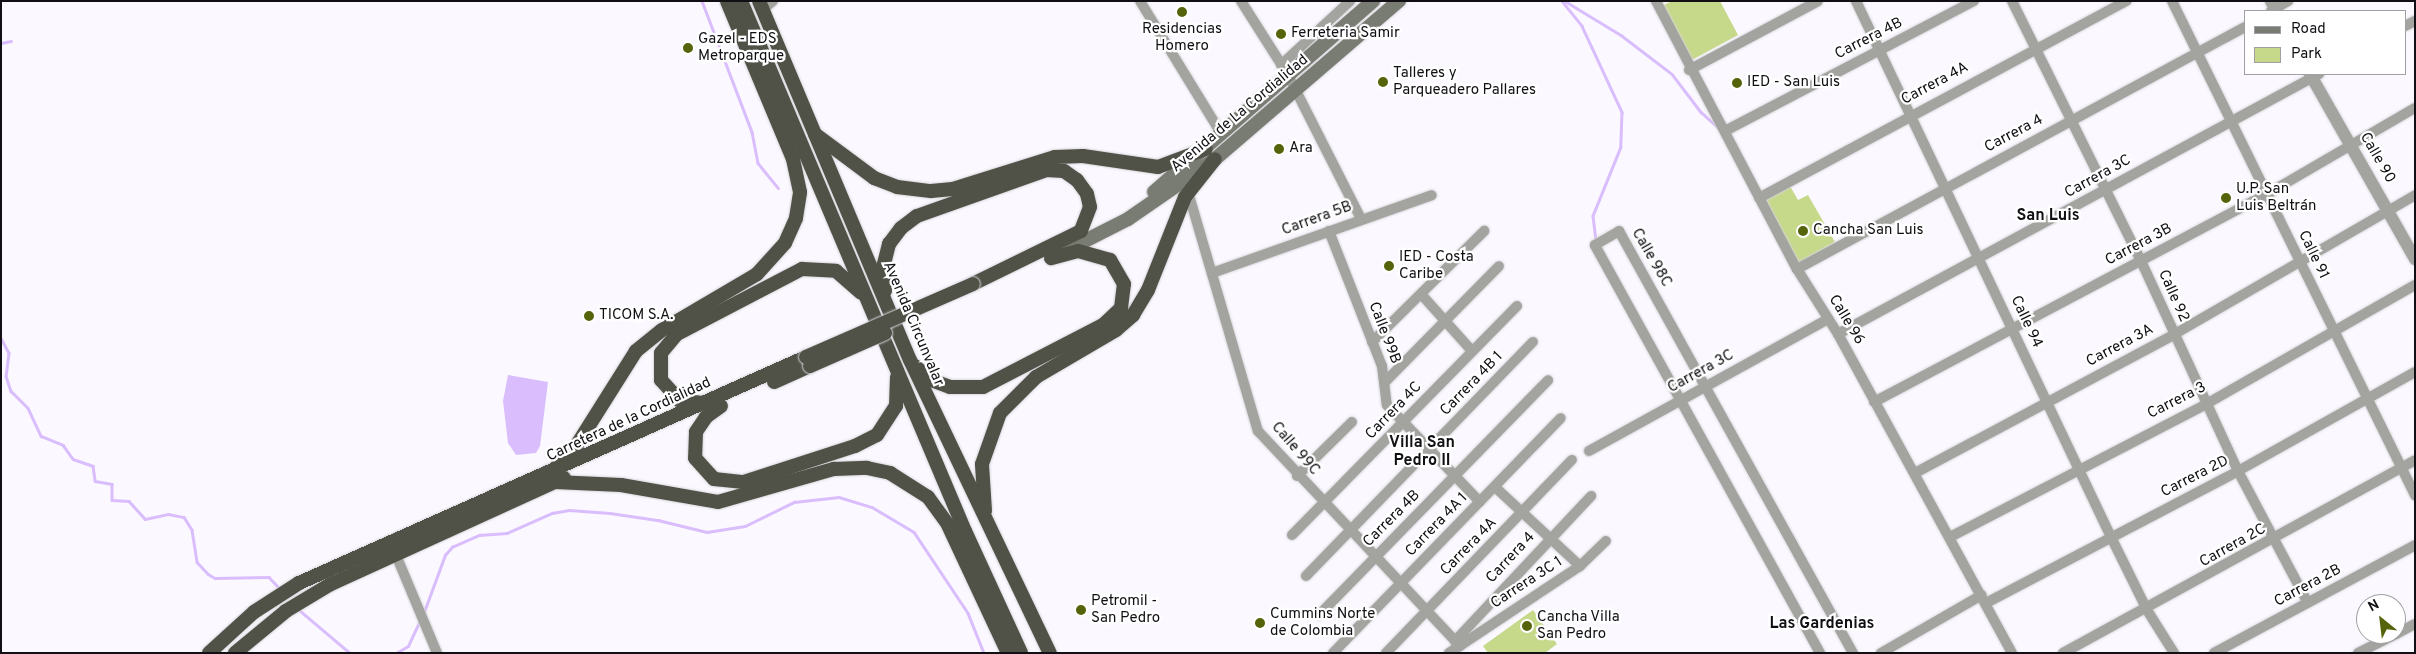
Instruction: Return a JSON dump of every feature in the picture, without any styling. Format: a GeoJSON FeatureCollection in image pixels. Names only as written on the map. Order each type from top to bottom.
{"type":"FeatureCollection","features":[{"type":"Feature","properties":{"kind":"highway"},"geometry":{"type":"LineString","coordinates":[[552,478],[573,451],[636,351],[662,330],[752,278],[784,243],[798,212],[800,192],[793,159],[776,114],[727,1]]}},
{"type":"Feature","properties":{"kind":"highway"},"geometry":{"type":"LineString","coordinates":[[741,1],[773,70],[894,362],[1021,653]]}},
{"type":"Feature","properties":{"kind":"highway","name":"Avenida Circunvalar"},"geometry":{"type":"LineString","coordinates":[[765,4],[815,134],[910,360],[987,526],[1050,653]]}},
{"type":"Feature","properties":{"kind":"highway"},"geometry":{"type":"LineString","coordinates":[[773,70],[776,114],[806,151]]}},
{"type":"Feature","properties":{"kind":"highway"},"geometry":{"type":"LineString","coordinates":[[815,134],[874,178],[897,187],[931,191],[953,189],[1060,156],[1158,167],[1211,154]]}},
{"type":"Feature","properties":{"kind":"highway"},"geometry":{"type":"LineString","coordinates":[[987,526],[981,472],[987,441],[1000,413],[1031,380],[1116,330],[1133,315],[1148,290],[1188,192],[1211,154]]}},
{"type":"Feature","properties":{"kind":"highway"},"geometry":{"type":"LineString","coordinates":[[886,305],[883,274],[889,244],[906,224],[929,211],[1039,172],[1059,170],[1077,180],[1089,199],[1089,217],[1075,236]]}},
{"type":"Feature","properties":{"kind":"highway","name":"Carretera de la Cordialidad"},"geometry":{"type":"LineString","coordinates":[[975,288],[1075,236]]}},
{"type":"Feature","properties":{"kind":"highway"},"geometry":{"type":"LineString","coordinates":[[910,360],[944,385],[976,389],[998,381],[1108,322],[1124,302],[1125,290],[1120,272],[1110,260],[1096,253],[1065,251]]}},
{"type":"Feature","properties":{"kind":"highway","name":"Carretera de la Cordialidad"},"geometry":{"type":"LineString","coordinates":[[235,653],[286,611],[332,584],[396,555],[552,478],[719,402],[975,288],[1065,251]]}},
{"type":"Feature","properties":{"kind":"highway"},"geometry":{"type":"LineString","coordinates":[[719,402],[691,404],[675,398],[663,385],[659,359],[677,334],[783,276],[809,268],[842,274],[859,290],[872,309]]}},
{"type":"Feature","properties":{"kind":"highway"},"geometry":{"type":"LineString","coordinates":[[719,402],[696,432],[695,458],[714,479],[744,482],[855,446],[876,435],[890,419],[897,401],[894,362]]}},
{"type":"Feature","properties":{"kind":"highway"},"geometry":{"type":"LineString","coordinates":[[552,478],[611,484],[718,502],[834,469],[867,468],[890,473],[928,497],[948,525],[1008,653]]}},
{"type":"Feature","properties":{"kind":"highway","name":"Carretera de la Cordialidad"},"geometry":{"type":"LineString","coordinates":[[209,653],[254,612],[299,583],[552,478]]}},
{"type":"Feature","properties":{"kind":"main road","name":"Avenida de La Cordialidad"},"geometry":{"type":"LineString","coordinates":[[1065,251],[1128,219],[1296,90],[1399,1]]}},
{"type":"Feature","properties":{"kind":"main road","name":"Avenida de La Cordialidad"},"geometry":{"type":"LineString","coordinates":[[1075,236],[1145,199],[1211,154],[1222,135],[1284,70],[1368,3]]}},
{"type":"Feature","properties":{"kind":"street"},"geometry":{"type":"LineString","coordinates":[[1140,1],[1222,135]]}},
{"type":"Feature","properties":{"kind":"street"},"geometry":{"type":"LineString","coordinates":[[1241,1],[1296,90],[1361,219]]}},
{"type":"Feature","properties":{"kind":"street"},"geometry":{"type":"LineString","coordinates":[[1284,70],[1350,1]]}},
{"type":"Feature","properties":{"kind":"street","name":"Calle 96"},"geometry":{"type":"LineString","coordinates":[[1656,1],[1689,70],[1725,131],[1797,269],[1838,334],[1950,536],[2012,653]]}},
{"type":"Feature","properties":{"kind":"street"},"geometry":{"type":"LineString","coordinates":[[1689,70],[1818,1]]}},
{"type":"Feature","properties":{"kind":"street","name":"Calle 94"},"geometry":{"type":"LineString","coordinates":[[1856,1],[1908,115],[1946,188],[2011,327],[2080,467],[2111,537],[2147,610],[2174,653]]}},
{"type":"Feature","properties":{"kind":"street","name":"Carrera 4B"},"geometry":{"type":"LineString","coordinates":[[1725,131],[1974,1]]}},
{"type":"Feature","properties":{"kind":"street","name":"Calle 92"},"geometry":{"type":"LineString","coordinates":[[2012,1],[2141,261],[2173,334],[2208,403],[2238,471],[2308,603]]}},
{"type":"Feature","properties":{"kind":"street","name":"Carrera 4A"},"geometry":{"type":"LineString","coordinates":[[1759,198],[1908,115],[2126,1]]}},
{"type":"Feature","properties":{"kind":"street","name":"Calle 91"},"geometry":{"type":"LineString","coordinates":[[2172,1],[2196,56],[2370,400],[2415,495]]}},
{"type":"Feature","properties":{"kind":"street"},"geometry":{"type":"LineString","coordinates":[[2273,8],[2288,1]]}},
{"type":"Feature","properties":{"kind":"street","name":"Carrera 4"},"geometry":{"type":"LineString","coordinates":[[1797,269],[2072,120],[2196,56],[2244,28]]}},
{"type":"Feature","properties":{"kind":"street","name":"Carrera 3C"},"geometry":{"type":"LineString","coordinates":[[1838,334],[2106,190],[2313,75]]}},
{"type":"Feature","properties":{"kind":"street","name":"Calle 90"},"geometry":{"type":"LineString","coordinates":[[2313,75],[2415,259]]}},
{"type":"Feature","properties":{"kind":"street","name":"Carrera 3B"},"geometry":{"type":"LineString","coordinates":[[1874,402],[2011,327],[2267,194],[2415,108]]}},
{"type":"Feature","properties":{"kind":"street","name":"Calle 99C"},"geometry":{"type":"LineString","coordinates":[[1188,192],[1254,424],[1297,476],[1458,643]]}},
{"type":"Feature","properties":{"kind":"street","name":"Carrera 3A"},"geometry":{"type":"LineString","coordinates":[[1915,473],[2048,403],[2300,264],[2388,209],[2415,195]]}},
{"type":"Feature","properties":{"kind":"street","name":"Carrera 5B"},"geometry":{"type":"LineString","coordinates":[[1212,273],[1361,219],[1432,196]]}},
{"type":"Feature","properties":{"kind":"street","name":"Calle 99B"},"geometry":{"type":"LineString","coordinates":[[1329,231],[1386,381],[1387,405],[1428,452],[1480,502]]}},
{"type":"Feature","properties":{"kind":"street"},"geometry":{"type":"LineString","coordinates":[[1372,342],[1484,231]]}},
{"type":"Feature","properties":{"kind":"street","name":"Calle 98C"},"geometry":{"type":"LineString","coordinates":[[1820,653],[1678,401],[1595,245],[1620,231],[1853,653]]}},
{"type":"Feature","properties":{"kind":"street"},"geometry":{"type":"LineString","coordinates":[[1386,381],[1447,322],[1499,266]]}},
{"type":"Feature","properties":{"kind":"street","name":"Carrera 3"},"geometry":{"type":"LineString","coordinates":[[1950,536],[2080,467],[2208,403],[2333,329],[2415,285]]}},
{"type":"Feature","properties":{"kind":"street"},"geometry":{"type":"LineString","coordinates":[[1420,294],[1471,350]]}},
{"type":"Feature","properties":{"kind":"street","name":"Carrera 4C"},"geometry":{"type":"LineString","coordinates":[[1292,535],[1403,423],[1471,350],[1517,306]]}},
{"type":"Feature","properties":{"kind":"street","name":"Carrera 3C"},"geometry":{"type":"LineString","coordinates":[[1589,451],[1828,319]]}},
{"type":"Feature","properties":{"kind":"street","name":"Carrera 4B 1"},"geometry":{"type":"LineString","coordinates":[[1306,576],[1533,342]]}},
{"type":"Feature","properties":{"kind":"street","name":"Carrera 2D"},"geometry":{"type":"LineString","coordinates":[[1881,653],[2238,471],[2370,400],[2415,372]]}},
{"type":"Feature","properties":{"kind":"street","name":"Carrera 4B"},"geometry":{"type":"LineString","coordinates":[[1318,614],[1455,477],[1548,380]]}},
{"type":"Feature","properties":{"kind":"street","name":"Carrera 4A 1"},"geometry":{"type":"LineString","coordinates":[[1333,653],[1561,418]]}},
{"type":"Feature","properties":{"kind":"street"},"geometry":{"type":"LineString","coordinates":[[1297,476],[1352,422]]}},
{"type":"Feature","properties":{"kind":"street","name":"Carrera 4A"},"geometry":{"type":"LineString","coordinates":[[1386,653],[1523,514],[1572,460]]}},
{"type":"Feature","properties":{"kind":"street","name":"Carrera 2C"},"geometry":{"type":"LineString","coordinates":[[2063,653],[2147,610],[2275,540],[2415,460]]}},
{"type":"Feature","properties":{"kind":"street"},"geometry":{"type":"LineString","coordinates":[[1495,487],[1580,566]]}},
{"type":"Feature","properties":{"kind":"street","name":"Carrera 4"},"geometry":{"type":"LineString","coordinates":[[1449,653],[1550,538],[1591,496]]}},
{"type":"Feature","properties":{"kind":"street","name":"Carrera 3C 1"},"geometry":{"type":"LineString","coordinates":[[1458,643],[1580,566],[1606,541]]}},
{"type":"Feature","properties":{"kind":"street","name":"Carrera 2B"},"geometry":{"type":"LineString","coordinates":[[2214,653],[2415,545]]}},
{"type":"Feature","properties":{"kind":"street"},"geometry":{"type":"LineString","coordinates":[[396,555],[437,653]]}},
{"type":"Feature","properties":{"kind":"street"},"geometry":{"type":"LineString","coordinates":[[2358,653],[2376,644]]}},
{"type":"Feature","properties":{"kind":"green space"},"geometry":{"type":"Polygon","coordinates":[[[1672,1],[1720,1],[1738,35],[1690,61],[1662,6],[1672,1]]]}},
{"type":"Feature","properties":{"kind":"green space"},"geometry":{"type":"Polygon","coordinates":[[[1790,186],[1798,200],[1808,195],[1835,242],[1799,263],[1764,201],[1790,186]]]}},
{"type":"Feature","properties":{"kind":"green space","name":"Cancha Villa San Pedro"},"geometry":{"type":"Polygon","coordinates":[[[1533,610],[1557,644],[1545,653],[1488,653],[1483,646],[1533,610]]]}},
{"type":"Feature","properties":{"kind":"shaded area"},"geometry":{"type":"Polygon","coordinates":[[[508,375],[548,382],[540,446],[536,453],[516,455],[508,443],[503,401],[508,375]]]}},
{"type":"Feature","properties":{"kind":"waterway"},"geometry":{"type":"LineString","coordinates":[[702,1],[752,132],[758,163],[778,188]]}},
{"type":"Feature","properties":{"kind":"waterway"},"geometry":{"type":"LineString","coordinates":[[1562,1],[1582,26],[1622,112],[1621,147],[1593,216],[1596,240]]}},
{"type":"Feature","properties":{"kind":"waterway"},"geometry":{"type":"LineString","coordinates":[[1565,1],[1621,35],[1672,74],[1701,112],[1719,128]]}},
{"type":"Feature","properties":{"kind":"waterway"},"geometry":{"type":"LineString","coordinates":[[1,43],[11,41]]}},
{"type":"Feature","properties":{"kind":"waterway"},"geometry":{"type":"LineString","coordinates":[[1,338],[9,353],[6,376],[11,391],[28,408],[41,436],[63,445],[73,459],[93,466],[95,481],[112,484],[112,500],[129,501],[145,519],[168,514],[184,517],[192,530],[197,562],[208,574],[215,578],[269,577],[281,590]]}},
{"type":"Feature","properties":{"kind":"waterway"},"geometry":{"type":"LineString","coordinates":[[424,612],[445,555],[452,547],[479,535],[507,533],[552,513],[569,510],[610,513],[658,520],[707,532],[745,526],[794,502],[839,497],[872,507],[914,532],[968,613],[984,653]]}},
{"type":"Feature","properties":{"kind":"waterway"},"geometry":{"type":"LineString","coordinates":[[298,609],[350,653]]}},
{"type":"Feature","properties":{"kind":"waterway"},"geometry":{"type":"LineString","coordinates":[[396,653],[408,646],[420,620]]}},
{"type":"Feature","properties":{"kind":"place","name":"Residencias Homero"},"geometry":{"type":"Point","coordinates":[1182,12]}},
{"type":"Feature","properties":{"kind":"place","name":"Ferreteria Samir"},"geometry":{"type":"Point","coordinates":[1281,34]}},
{"type":"Feature","properties":{"kind":"place","name":"Gazel - EDS Metroparque"},"geometry":{"type":"Point","coordinates":[688,48]}},
{"type":"Feature","properties":{"kind":"place","name":"Talleres y Parqueadero Pallares"},"geometry":{"type":"Point","coordinates":[1383,82]}},
{"type":"Feature","properties":{"kind":"place","name":"IED - San Luis"},"geometry":{"type":"Point","coordinates":[1737,83]}},
{"type":"Feature","properties":{"kind":"place","name":"Ara"},"geometry":{"type":"Point","coordinates":[1279,149]}},
{"type":"Feature","properties":{"kind":"place","name":"U.P. San Luis Beltrán"},"geometry":{"type":"Point","coordinates":[2226,198]}},
{"type":"Feature","properties":{"kind":"place","name":"Cancha San Luis"},"geometry":{"type":"Point","coordinates":[1803,231]}},
{"type":"Feature","properties":{"kind":"place","name":"IED - Costa Caribe"},"geometry":{"type":"Point","coordinates":[1389,266]}},
{"type":"Feature","properties":{"kind":"place","name":"TICOM S.A."},"geometry":{"type":"Point","coordinates":[589,316]}},
{"type":"Feature","properties":{"kind":"place","name":"Petromil - San Pedro"},"geometry":{"type":"Point","coordinates":[1081,610]}},
{"type":"Feature","properties":{"kind":"place","name":"Cummins Norte de Colombia"},"geometry":{"type":"Point","coordinates":[1260,623]}},
{"type":"Feature","properties":{"kind":"place","name":"Cancha Villa San Pedro"},"geometry":{"type":"Point","coordinates":[1527,626]}},
{"type":"Feature","properties":{"kind":"district","name":"San Luis"},"geometry":{"type":"Point","coordinates":[2048,216]}},
{"type":"Feature","properties":{"kind":"district","name":"Villa San Pedro II"},"geometry":{"type":"Point","coordinates":[1422,452]}},
{"type":"Feature","properties":{"kind":"district","name":"Las Gardenias"},"geometry":{"type":"Point","coordinates":[1822,624]}}]}
